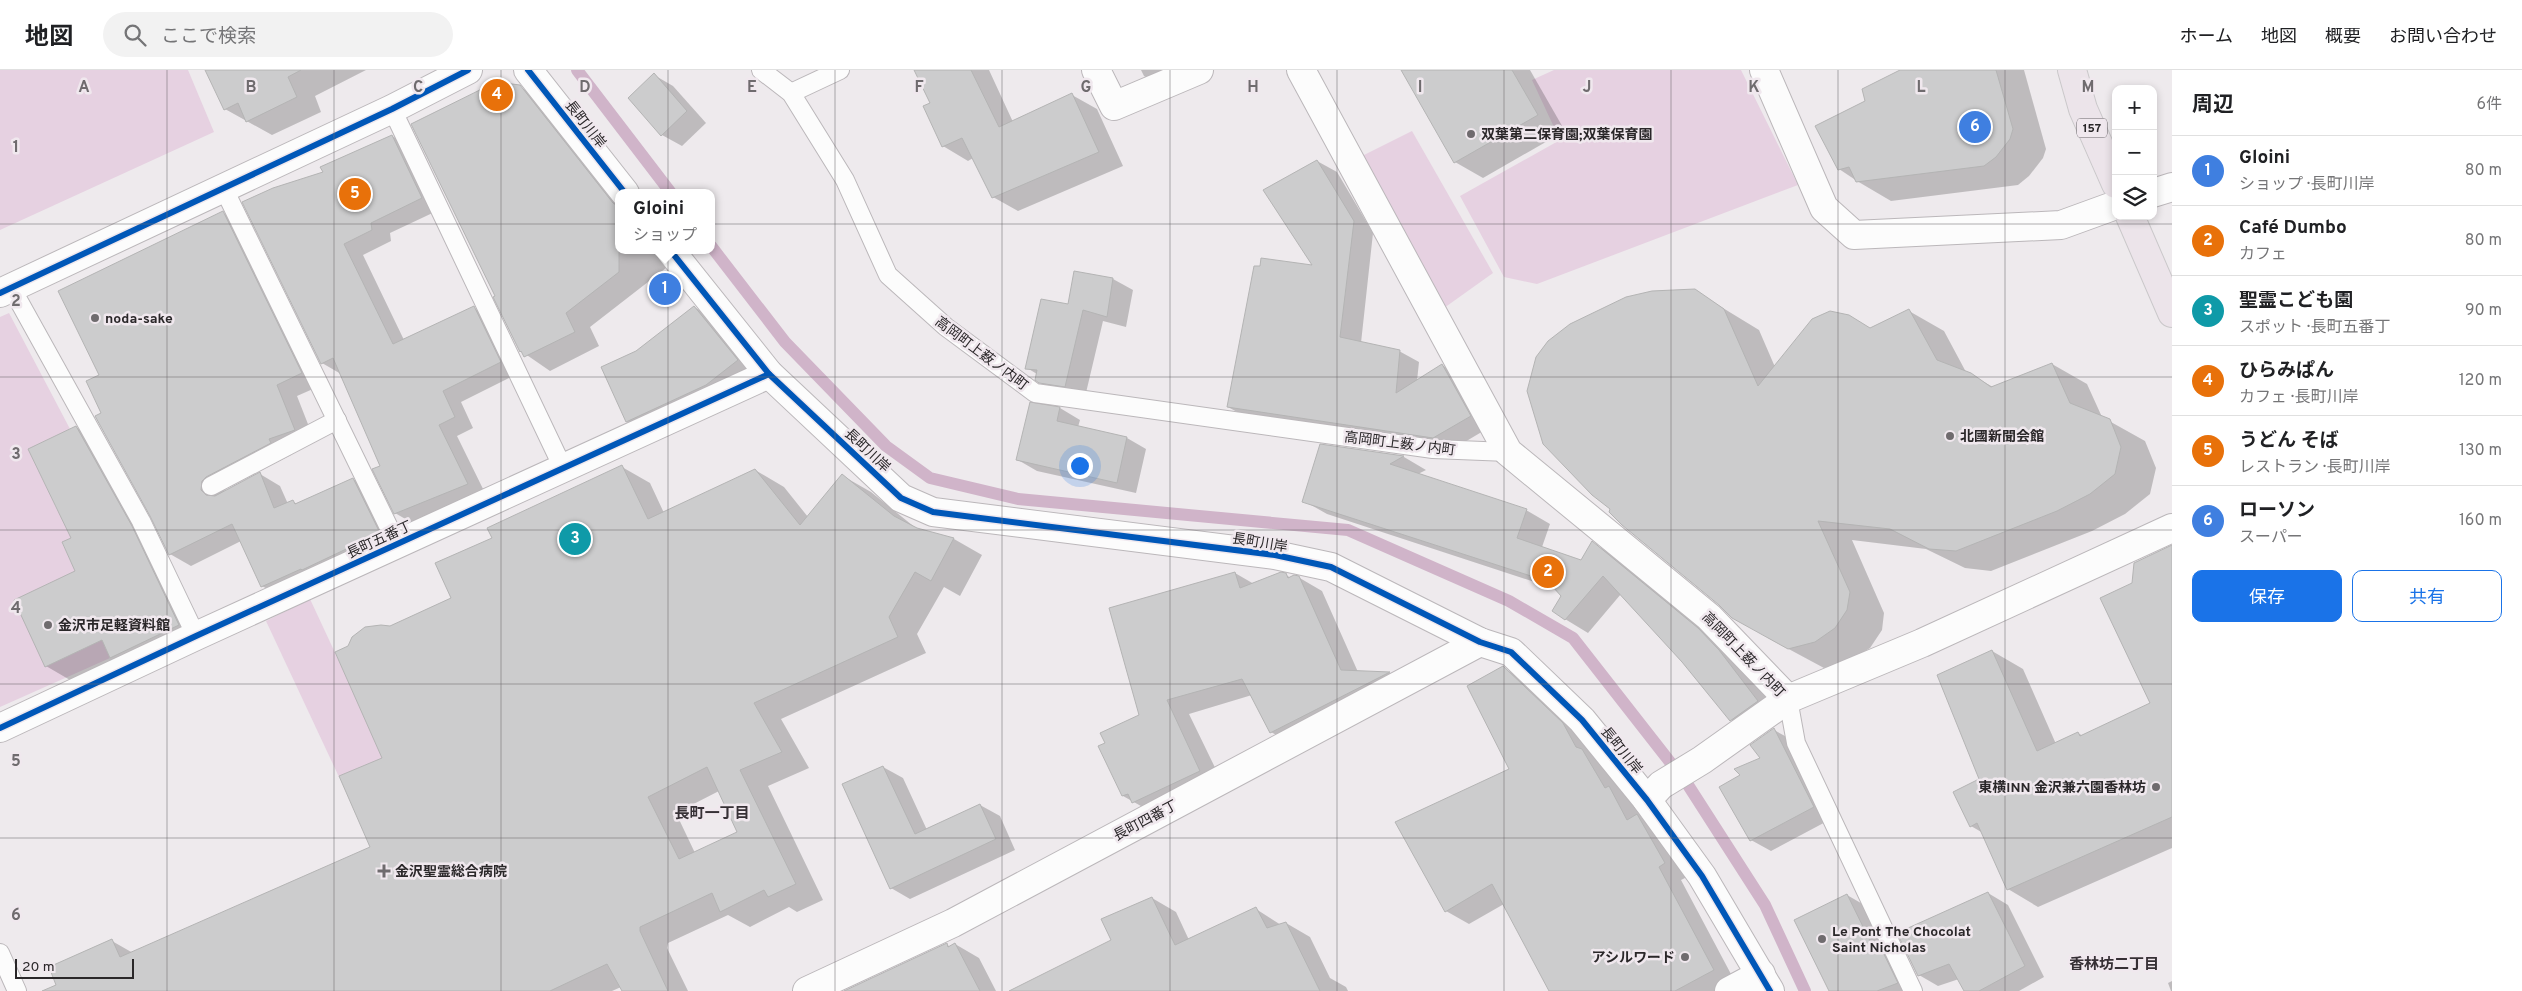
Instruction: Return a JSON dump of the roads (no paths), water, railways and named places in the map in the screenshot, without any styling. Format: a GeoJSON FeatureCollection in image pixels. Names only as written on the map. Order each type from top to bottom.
{"type":"FeatureCollection","features":[{"type":"Feature","properties":{"kind":"highway","name":"157"},"geometry":{"type":"LineString","coordinates":[[2072,70],[2084,109],[2112,175]]}},
{"type":"Feature","properties":{"kind":"highway"},"geometry":{"type":"LineString","coordinates":[[2132,220],[2172,314]]}},
{"type":"Feature","properties":{"kind":"street"},"geometry":{"type":"LineString","coordinates":[[6,290],[392,109],[468,70]]}},
{"type":"Feature","properties":{"kind":"street","name":"長町川岸"},"geometry":{"type":"LineString","coordinates":[[528,70],[622,189]]}},
{"type":"Feature","properties":{"kind":"street"},"geometry":{"type":"LineString","coordinates":[[1096,70],[1114,106],[1199,70]]}},
{"type":"Feature","properties":{"kind":"street"},"geometry":{"type":"LineString","coordinates":[[1301,70],[1508,452]]}},
{"type":"Feature","properties":{"kind":"street"},"geometry":{"type":"LineString","coordinates":[[1764,70],[1824,208],[1854,235],[2061,225],[2112,206]]}},
{"type":"Feature","properties":{"kind":"street"},"geometry":{"type":"LineString","coordinates":[[2157,192],[2172,187]]}},
{"type":"Feature","properties":{"kind":"street","name":"長町川岸"},"geometry":{"type":"LineString","coordinates":[[673,254],[769,374],[901,498],[933,512],[1266,554],[1331,567],[1480,642],[1511,652],[1654,792],[1766,983]]}},
{"type":"Feature","properties":{"kind":"street","name":"長町五番丁"},"geometry":{"type":"LineString","coordinates":[[0,728],[196,636],[769,374]]}},
{"type":"Feature","properties":{"kind":"street","name":"高岡町上薮ノ内町"},"geometry":{"type":"LineString","coordinates":[[1508,452],[1709,616],[1788,699]]}},
{"type":"Feature","properties":{"kind":"street"},"geometry":{"type":"LineString","coordinates":[[1654,792],[1788,699],[1922,643],[2172,528]]}},
{"type":"Feature","properties":{"kind":"street","name":"長町四番丁"},"geometry":{"type":"LineString","coordinates":[[807,991],[953,923],[1480,642]]}},
{"type":"Feature","properties":{"kind":"street"},"geometry":{"type":"LineString","coordinates":[[1729,991],[1766,983]]}},
{"type":"Feature","properties":{"kind":"lane","name":"高岡町上薮ノ内町"},"geometry":{"type":"LineString","coordinates":[[761,70],[791,93],[845,180],[888,275],[946,327],[1035,393],[1433,449],[1508,452]]}},
{"type":"Feature","properties":{"kind":"lane"},"geometry":{"type":"LineString","coordinates":[[791,93],[840,70]]}},
{"type":"Feature","properties":{"kind":"lane"},"geometry":{"type":"LineString","coordinates":[[392,109],[563,468]]}},
{"type":"Feature","properties":{"kind":"lane"},"geometry":{"type":"LineString","coordinates":[[223,187],[397,544]]}},
{"type":"Feature","properties":{"kind":"lane"},"geometry":{"type":"LineString","coordinates":[[6,290],[141,521],[196,636]]}},
{"type":"Feature","properties":{"kind":"lane"},"geometry":{"type":"LineString","coordinates":[[211,486],[337,420]]}},
{"type":"Feature","properties":{"kind":"lane","name":"高岡町上薮ノ内町"},"geometry":{"type":"LineString","coordinates":[[1788,699],[1796,743],[1913,991]]}},
{"type":"Feature","properties":{"kind":"lane"},"geometry":{"type":"LineString","coordinates":[[0,953],[17,991]]}},
{"type":"Feature","properties":{"kind":"waterway"},"geometry":{"type":"LineString","coordinates":[[577,70],[668,189]]}},
{"type":"Feature","properties":{"kind":"waterway"},"geometry":{"type":"LineString","coordinates":[[715,251],[785,342],[886,446],[930,478],[1018,499],[1348,530],[1509,601],[1573,638],[1688,785],[1765,905],[1805,991]]}},
{"type":"Feature","properties":{"kind":"place","name":"ひらみぱん"},"geometry":{"type":"Point","coordinates":[497,95]}},
{"type":"Feature","properties":{"kind":"place","name":"ローソン"},"geometry":{"type":"Point","coordinates":[1975,127]}},
{"type":"Feature","properties":{"kind":"place","name":"双葉第二保育園;双葉保育園"},"geometry":{"type":"Point","coordinates":[1471,134]}},
{"type":"Feature","properties":{"kind":"place","name":"うどん そば"},"geometry":{"type":"Point","coordinates":[355,194]}},
{"type":"Feature","properties":{"kind":"place","name":"Gloini"},"geometry":{"type":"Point","coordinates":[665,289]}},
{"type":"Feature","properties":{"kind":"place","name":"noda-sake"},"geometry":{"type":"Point","coordinates":[95,318]}},
{"type":"Feature","properties":{"kind":"place","name":"北國新聞会館"},"geometry":{"type":"Point","coordinates":[1950,436]}},
{"type":"Feature","properties":{"kind":"place","name":"聖霊こども園"},"geometry":{"type":"Point","coordinates":[575,539]}},
{"type":"Feature","properties":{"kind":"place","name":"Café Dumbo"},"geometry":{"type":"Point","coordinates":[1548,572]}},
{"type":"Feature","properties":{"kind":"place","name":"金沢市足軽資料館"},"geometry":{"type":"Point","coordinates":[48,625]}},
{"type":"Feature","properties":{"kind":"place","name":"東横INN 金沢兼六園香林坊"},"geometry":{"type":"Point","coordinates":[2156,787]}},
{"type":"Feature","properties":{"kind":"place","name":"金沢聖霊総合病院"},"geometry":{"type":"Point","coordinates":[384,871]}},
{"type":"Feature","properties":{"kind":"place","name":"Le Pont The Chocolat Saint Nicholas"},"geometry":{"type":"Point","coordinates":[1822,939]}},
{"type":"Feature","properties":{"kind":"place","name":"アシルワード"},"geometry":{"type":"Point","coordinates":[1685,957]}},
{"type":"Feature","properties":{"kind":"district","name":"長町一丁目"},"geometry":{"type":"Point","coordinates":[712,813]}},
{"type":"Feature","properties":{"kind":"district","name":"香林坊二丁目"},"geometry":{"type":"Point","coordinates":[2114,964]}}]}
